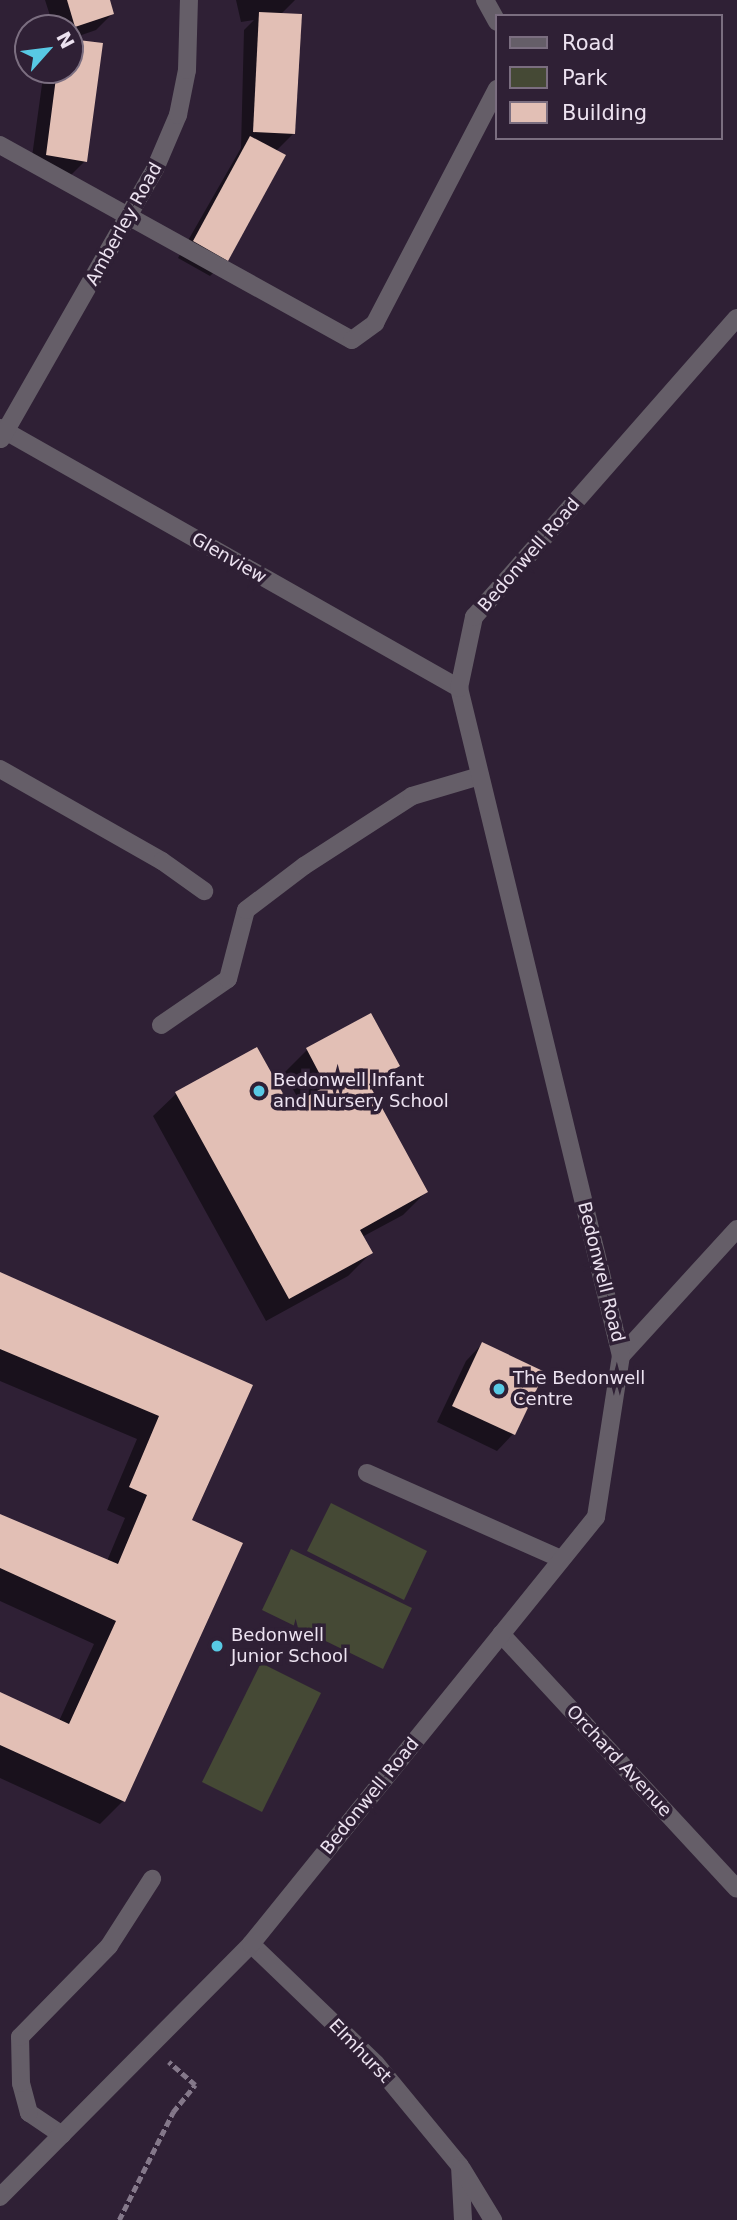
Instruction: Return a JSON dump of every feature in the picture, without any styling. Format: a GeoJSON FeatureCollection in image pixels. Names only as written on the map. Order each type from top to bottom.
{"type":"FeatureCollection","features":[{"type":"Feature","properties":{"kind":"street","name":"Amberley Road"},"geometry":{"type":"LineString","coordinates":[[2,433],[130,217],[178,115],[191,35],[190,0]]}},
{"type":"Feature","properties":{"kind":"street"},"geometry":{"type":"LineString","coordinates":[[485,0],[496,20]]}},
{"type":"Feature","properties":{"kind":"street"},"geometry":{"type":"LineString","coordinates":[[0,145],[352,340],[375,323],[496,91]]}},
{"type":"Feature","properties":{"kind":"street","name":"Bedonwell Road"},"geometry":{"type":"LineString","coordinates":[[0,2197],[251,1944],[596,1517],[621,1356],[459,688],[474,617],[737,318]]}},
{"type":"Feature","properties":{"kind":"street","name":"Glenview"},"geometry":{"type":"LineString","coordinates":[[2,433],[459,688]]}},
{"type":"Feature","properties":{"kind":"street"},"geometry":{"type":"LineString","coordinates":[[0,769],[162,860],[204,891]]}},
{"type":"Feature","properties":{"kind":"street"},"geometry":{"type":"LineString","coordinates":[[161,1025],[228,979],[246,910],[412,796],[481,776]]}},
{"type":"Feature","properties":{"kind":"street"},"geometry":{"type":"LineString","coordinates":[[621,1356],[737,1228]]}},
{"type":"Feature","properties":{"kind":"street"},"geometry":{"type":"LineString","coordinates":[[367,1474],[561,1559]]}},
{"type":"Feature","properties":{"kind":"street","name":"Orchard Avenue"},"geometry":{"type":"LineString","coordinates":[[501,1633],[737,1889]]}},
{"type":"Feature","properties":{"kind":"street"},"geometry":{"type":"LineString","coordinates":[[62,2135],[29,2113],[22,2083],[20,2037],[109,1946],[152,1879]]}},
{"type":"Feature","properties":{"kind":"street","name":"Elmhurst"},"geometry":{"type":"LineString","coordinates":[[251,1944],[376,2063],[460,2166],[493,2220]]}},
{"type":"Feature","properties":{"kind":"street"},"geometry":{"type":"LineString","coordinates":[[460,2166],[463,2220]]}},
{"type":"Feature","properties":{"kind":"path"},"geometry":{"type":"LineString","coordinates":[[119,2220],[173,2112],[195,2085],[150,2046]]}},
{"type":"Feature","properties":{"kind":"green space"},"geometry":{"type":"Polygon","coordinates":[[[331,1503],[427,1551],[404,1600],[307,1551],[331,1503]]]}},
{"type":"Feature","properties":{"kind":"green space"},"geometry":{"type":"Polygon","coordinates":[[[291,1549],[412,1608],[383,1669],[262,1610],[291,1549]]]}},
{"type":"Feature","properties":{"kind":"green space"},"geometry":{"type":"Polygon","coordinates":[[[261,1663],[321,1693],[262,1812],[202,1782],[261,1663]]]}},
{"type":"Feature","properties":{"kind":"building"},"geometry":{"type":"Polygon","coordinates":[[[67,0],[110,0],[114,14],[84,24],[84,14],[71,14],[67,0]]]}},
{"type":"Feature","properties":{"kind":"building"},"geometry":{"type":"Polygon","coordinates":[[[259,12],[302,14],[295,134],[253,132],[259,12]]]}},
{"type":"Feature","properties":{"kind":"building"},"geometry":{"type":"Polygon","coordinates":[[[84,41],[103,43],[87,162],[46,155],[55,84],[84,84],[84,41]]]}},
{"type":"Feature","properties":{"kind":"building"},"geometry":{"type":"Polygon","coordinates":[[[250,136],[286,155],[228,261],[193,241],[250,136]]]}},
{"type":"Feature","properties":{"kind":"building"},"geometry":{"type":"Polygon","coordinates":[[[371,1013],[400,1066],[369,1084],[428,1192],[360,1230],[373,1253],[289,1299],[175,1092],[257,1047],[290,1106],[326,1086],[306,1048],[371,1013]]]}},
{"type":"Feature","properties":{"kind":"building"},"geometry":{"type":"Polygon","coordinates":[[[0,1272],[253,1385],[192,1520],[243,1543],[125,1802],[0,1745],[0,1692],[69,1724],[116,1621],[0,1568],[0,1514],[118,1564],[147,1495],[129,1487],[159,1416],[0,1349],[0,1272]]]}},
{"type":"Feature","properties":{"kind":"building","name":"The Bedonwell Centre"},"geometry":{"type":"Polygon","coordinates":[[[482,1342],[545,1372],[515,1435],[452,1406],[482,1342]]]}},
{"type":"Feature","properties":{"kind":"place","name":"Bedonwell Infant and Nursery School"},"geometry":{"type":"Point","coordinates":[259,1091]}},
{"type":"Feature","properties":{"kind":"place","name":"The Bedonwell Centre"},"geometry":{"type":"Point","coordinates":[499,1389]}},
{"type":"Feature","properties":{"kind":"place","name":"Bedonwell Junior School"},"geometry":{"type":"Point","coordinates":[217,1646]}}]}
